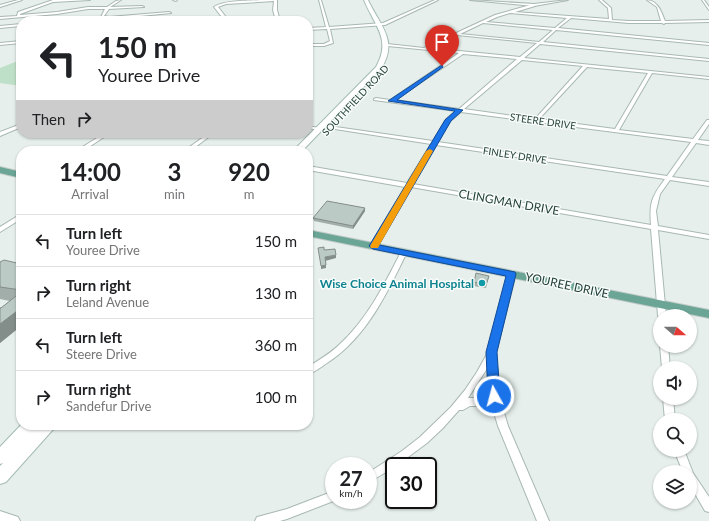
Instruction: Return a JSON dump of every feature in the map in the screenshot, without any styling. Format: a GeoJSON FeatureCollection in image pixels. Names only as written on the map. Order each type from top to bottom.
{"type":"FeatureCollection","features":[{"type":"Feature","properties":{"kind":"main road"},"geometry":{"type":"LineString","coordinates":[[369,2],[391,45]]}},
{"type":"Feature","properties":{"kind":"main road","name":"SOUTHFIELD ROAD"},"geometry":{"type":"LineString","coordinates":[[313,137],[372,79],[387,60],[391,45]]}},
{"type":"Feature","properties":{"kind":"main road","name":"SOUTHFIELD ROAD"},"geometry":{"type":"LineString","coordinates":[[311,146],[324,128]]}},
{"type":"Feature","properties":{"kind":"main road","name":"SOUTHFIELD ROAD"},"geometry":{"type":"LineString","coordinates":[[303,146],[312,138]]}},
{"type":"Feature","properties":{"kind":"main road"},"geometry":{"type":"LineString","coordinates":[[0,170],[16,174]]}},
{"type":"Feature","properties":{"kind":"main road","name":"YOUREE DRIVE"},"geometry":{"type":"LineString","coordinates":[[313,236],[373,246],[512,274],[657,309]]}},
{"type":"Feature","properties":{"kind":"main road","name":"YOUREE DRIVE"},"geometry":{"type":"LineString","coordinates":[[697,313],[709,314]]}},
{"type":"Feature","properties":{"kind":"main road"},"geometry":{"type":"LineString","coordinates":[[0,457],[26,430]]}},
{"type":"Feature","properties":{"kind":"main road"},"geometry":{"type":"LineString","coordinates":[[0,477],[44,430]]}},
{"type":"Feature","properties":{"kind":"street"},"geometry":{"type":"LineString","coordinates":[[0,6],[20,0]]}},
{"type":"Feature","properties":{"kind":"street"},"geometry":{"type":"LineString","coordinates":[[18,16],[19,13],[53,1],[89,0]]}},
{"type":"Feature","properties":{"kind":"street"},"geometry":{"type":"LineString","coordinates":[[104,16],[103,14],[108,8],[120,0]]}},
{"type":"Feature","properties":{"kind":"street"},"geometry":{"type":"LineString","coordinates":[[223,16],[216,7],[220,4],[276,0],[275,10],[277,16]]}},
{"type":"Feature","properties":{"kind":"street"},"geometry":{"type":"LineString","coordinates":[[313,45],[331,44],[320,0]]}},
{"type":"Feature","properties":{"kind":"street"},"geometry":{"type":"LineString","coordinates":[[313,29],[380,22],[437,0]]}},
{"type":"Feature","properties":{"kind":"street"},"geometry":{"type":"LineString","coordinates":[[472,0],[534,5]]}},
{"type":"Feature","properties":{"kind":"street"},"geometry":{"type":"LineString","coordinates":[[425,48],[481,22],[509,12],[534,5],[566,0]]}},
{"type":"Feature","properties":{"kind":"street"},"geometry":{"type":"LineString","coordinates":[[600,0],[609,8],[611,21]]}},
{"type":"Feature","properties":{"kind":"street"},"geometry":{"type":"LineString","coordinates":[[648,0],[658,7],[664,23]]}},
{"type":"Feature","properties":{"kind":"street"},"geometry":{"type":"LineString","coordinates":[[703,0],[709,9]]}},
{"type":"Feature","properties":{"kind":"street"},"geometry":{"type":"LineString","coordinates":[[18,16],[108,8],[142,7]]}},
{"type":"Feature","properties":{"kind":"street"},"geometry":{"type":"LineString","coordinates":[[126,16],[169,12]]}},
{"type":"Feature","properties":{"kind":"street"},"geometry":{"type":"LineString","coordinates":[[509,12],[611,21],[664,23],[709,21]]}},
{"type":"Feature","properties":{"kind":"street"},"geometry":{"type":"LineString","coordinates":[[0,18],[16,16]]}},
{"type":"Feature","properties":{"kind":"street"},"geometry":{"type":"LineString","coordinates":[[373,246],[448,120],[570,17]]}},
{"type":"Feature","properties":{"kind":"street"},"geometry":{"type":"LineString","coordinates":[[481,22],[709,44]]}},
{"type":"Feature","properties":{"kind":"street"},"geometry":{"type":"LineString","coordinates":[[0,27],[16,25]]}},
{"type":"Feature","properties":{"kind":"street"},"geometry":{"type":"LineString","coordinates":[[455,34],[709,60]]}},
{"type":"Feature","properties":{"kind":"street"},"geometry":{"type":"LineString","coordinates":[[0,44],[16,42]]}},
{"type":"Feature","properties":{"kind":"street"},"geometry":{"type":"LineString","coordinates":[[391,45],[709,78]]}},
{"type":"Feature","properties":{"kind":"street"},"geometry":{"type":"LineString","coordinates":[[391,101],[463,52]]}},
{"type":"Feature","properties":{"kind":"street"},"geometry":{"type":"LineString","coordinates":[[536,120],[586,65]]}},
{"type":"Feature","properties":{"kind":"street"},"geometry":{"type":"LineString","coordinates":[[616,131],[651,72]]}},
{"type":"Feature","properties":{"kind":"street","name":"STEERE DRIVE"},"geometry":{"type":"LineString","coordinates":[[376,99],[709,143]]}},
{"type":"Feature","properties":{"kind":"street"},"geometry":{"type":"LineString","coordinates":[[661,309],[653,211],[655,198],[709,121]]}},
{"type":"Feature","properties":{"kind":"street"},"geometry":{"type":"LineString","coordinates":[[0,134],[16,127]]}},
{"type":"Feature","properties":{"kind":"street","name":"FINLEY DRIVE"},"geometry":{"type":"LineString","coordinates":[[313,127],[435,143],[709,184]]}},
{"type":"Feature","properties":{"kind":"street"},"geometry":{"type":"LineString","coordinates":[[87,146],[100,138]]}},
{"type":"Feature","properties":{"kind":"street"},"geometry":{"type":"LineString","coordinates":[[194,146],[205,138]]}},
{"type":"Feature","properties":{"kind":"street","name":"CLINGMAN DRIVE"},"geometry":{"type":"LineString","coordinates":[[313,169],[709,237]]}},
{"type":"Feature","properties":{"kind":"street"},"geometry":{"type":"LineString","coordinates":[[0,230],[16,219]]}},
{"type":"Feature","properties":{"kind":"street"},"geometry":{"type":"LineString","coordinates":[[313,367],[346,345],[366,324],[404,252]]}},
{"type":"Feature","properties":{"kind":"street"},"geometry":{"type":"LineString","coordinates":[[377,472],[415,448],[440,426],[474,386],[492,352],[512,274]]}},
{"type":"Feature","properties":{"kind":"street"},"geometry":{"type":"LineString","coordinates":[[492,352],[492,377],[495,402],[503,426],[543,521]]}},
{"type":"Feature","properties":{"kind":"street"},"geometry":{"type":"LineString","coordinates":[[456,409],[468,402],[495,402]]}},
{"type":"Feature","properties":{"kind":"street"},"geometry":{"type":"LineString","coordinates":[[697,487],[709,507]]}},
{"type":"Feature","properties":{"kind":"street"},"geometry":{"type":"LineString","coordinates":[[261,521],[287,514],[325,499]]}},
{"type":"Feature","properties":{"kind":"street"},"geometry":{"type":"LineString","coordinates":[[0,516],[14,521]]}},
{"type":"Feature","properties":{"kind":"green space"},"geometry":{"type":"Polygon","coordinates":[[[16,62],[16,85],[0,83],[0,68],[16,62]]]}},
{"type":"Feature","properties":{"kind":"building"},"geometry":{"type":"Polygon","coordinates":[[[327,201],[365,208],[353,226],[313,218],[327,201]]]}},
{"type":"Feature","properties":{"kind":"building"},"geometry":{"type":"Polygon","coordinates":[[[324,247],[324,250],[335,249],[336,255],[325,257],[326,265],[321,266],[318,248],[324,247]]]}},
{"type":"Feature","properties":{"kind":"building"},"geometry":{"type":"Polygon","coordinates":[[[4,260],[16,263],[16,289],[0,287],[0,262],[4,260]]]}},
{"type":"Feature","properties":{"kind":"building"},"geometry":{"type":"Polygon","coordinates":[[[476,273],[489,276],[486,285],[474,282],[476,273]]]}},
{"type":"Feature","properties":{"kind":"building"},"geometry":{"type":"Polygon","coordinates":[[[16,296],[16,312],[0,324],[1,308],[16,296]]]}},
{"type":"Feature","properties":{"kind":"slow traffic"},"geometry":{"type":"LineString","coordinates":[[375,246],[373,246],[430,151]]}},
{"type":"Feature","properties":{"kind":"place","name":"Wise Choice Animal Hospital"},"geometry":{"type":"Point","coordinates":[482,283]}},
{"type":"Feature","properties":{"kind":"route"},"geometry":{"type":"LineString","coordinates":[[442,66],[391,101],[460,110],[448,120],[373,246],[512,274],[492,352],[494,396]]}}]}
